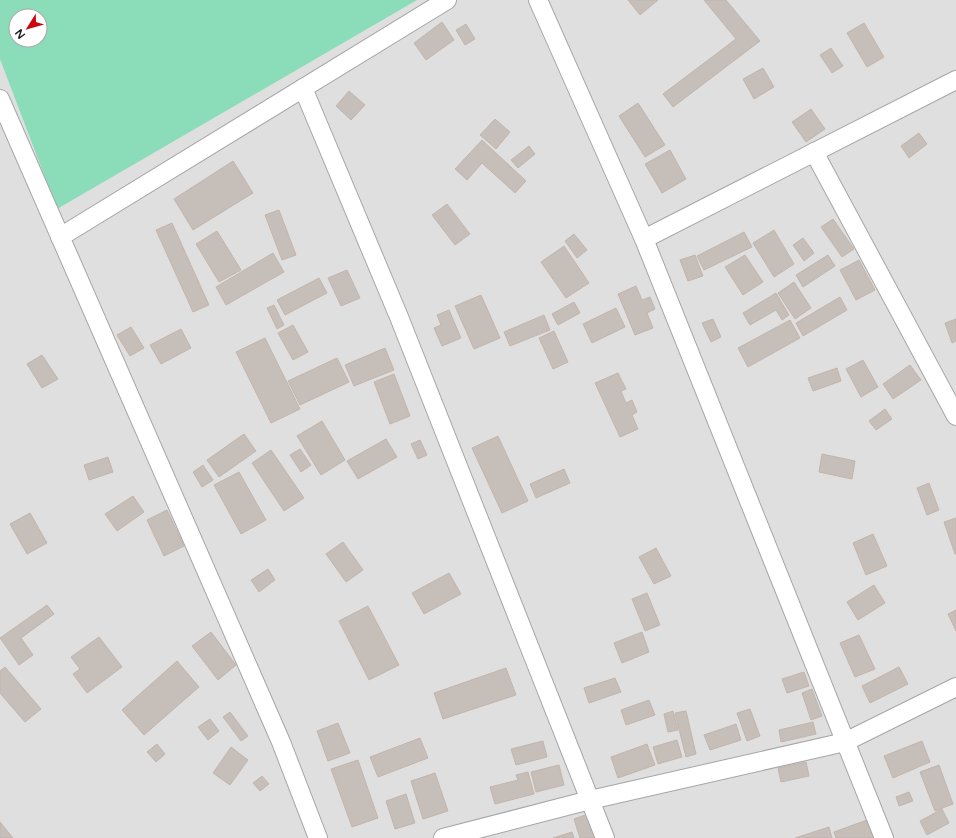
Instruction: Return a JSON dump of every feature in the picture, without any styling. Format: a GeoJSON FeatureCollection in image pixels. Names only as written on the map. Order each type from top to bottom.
{"type":"FeatureCollection","features":[{"type":"Feature","properties":{"kind":"street"},"geometry":{"type":"LineString","coordinates":[[60,237],[447,0]]}},
{"type":"Feature","properties":{"kind":"street"},"geometry":{"type":"LineString","coordinates":[[538,0],[644,239],[884,838]]}},
{"type":"Feature","properties":{"kind":"street"},"geometry":{"type":"LineString","coordinates":[[644,239],[956,80]]}},
{"type":"Feature","properties":{"kind":"street"},"geometry":{"type":"LineString","coordinates":[[303,88],[399,317],[605,838]]}},
{"type":"Feature","properties":{"kind":"street"},"geometry":{"type":"LineString","coordinates":[[0,99],[281,742],[318,838]]}},
{"type":"Feature","properties":{"kind":"street"},"geometry":{"type":"LineString","coordinates":[[814,152],[956,416]]}},
{"type":"Feature","properties":{"kind":"street"},"geometry":{"type":"LineString","coordinates":[[443,838],[590,800],[846,742],[956,687]]}},
{"type":"Feature","properties":{"kind":"shaded area"},"geometry":{"type":"Polygon","coordinates":[[[0,0],[956,0],[956,838],[0,838],[0,0]]]}},
{"type":"Feature","properties":{"kind":"green space"},"geometry":{"type":"Polygon","coordinates":[[[0,0],[417,0],[57,209],[0,59],[0,0]]]}},
{"type":"Feature","properties":{"kind":"building"},"geometry":{"type":"Polygon","coordinates":[[[628,0],[658,0],[640,15],[628,0]]]}},
{"type":"Feature","properties":{"kind":"building"},"geometry":{"type":"Polygon","coordinates":[[[704,0],[726,0],[760,41],[673,107],[663,94],[736,39],[704,0]]]}},
{"type":"Feature","properties":{"kind":"building"},"geometry":{"type":"Polygon","coordinates":[[[442,22],[454,40],[426,60],[414,43],[442,22]]]}},
{"type":"Feature","properties":{"kind":"building"},"geometry":{"type":"Polygon","coordinates":[[[864,23],[884,57],[867,67],[847,33],[864,23]]]}},
{"type":"Feature","properties":{"kind":"building"},"geometry":{"type":"Polygon","coordinates":[[[466,24],[475,39],[465,45],[456,30],[466,24]]]}},
{"type":"Feature","properties":{"kind":"building"},"geometry":{"type":"Polygon","coordinates":[[[831,48],[843,66],[832,73],[820,55],[831,48]]]}},
{"type":"Feature","properties":{"kind":"building"},"geometry":{"type":"Polygon","coordinates":[[[763,68],[774,87],[754,99],[743,79],[763,68]]]}},
{"type":"Feature","properties":{"kind":"building"},"geometry":{"type":"Polygon","coordinates":[[[349,91],[365,105],[351,120],[336,106],[349,91]]]}},
{"type":"Feature","properties":{"kind":"building"},"geometry":{"type":"Polygon","coordinates":[[[638,103],[665,145],[645,157],[619,116],[638,103]]]}},
{"type":"Feature","properties":{"kind":"building"},"geometry":{"type":"Polygon","coordinates":[[[811,109],[825,129],[806,142],[792,122],[811,109]]]}},
{"type":"Feature","properties":{"kind":"building"},"geometry":{"type":"Polygon","coordinates":[[[495,119],[510,132],[496,149],[480,135],[495,119]]]}},
{"type":"Feature","properties":{"kind":"building"},"geometry":{"type":"Polygon","coordinates":[[[919,133],[927,144],[909,158],[901,146],[919,133]]]}},
{"type":"Feature","properties":{"kind":"building"},"geometry":{"type":"Polygon","coordinates":[[[482,140],[526,181],[515,193],[482,163],[467,180],[455,169],[482,140]]]}},
{"type":"Feature","properties":{"kind":"building"},"geometry":{"type":"Polygon","coordinates":[[[529,146],[535,154],[518,168],[511,160],[529,146]]]}},
{"type":"Feature","properties":{"kind":"building"},"geometry":{"type":"Polygon","coordinates":[[[670,150],[686,179],[662,193],[645,164],[670,150]]]}},
{"type":"Feature","properties":{"kind":"building"},"geometry":{"type":"Polygon","coordinates":[[[233,161],[253,193],[193,230],[174,199],[233,161]]]}},
{"type":"Feature","properties":{"kind":"building"},"geometry":{"type":"Polygon","coordinates":[[[447,204],[470,234],[455,245],[432,215],[447,204]]]}},
{"type":"Feature","properties":{"kind":"building"},"geometry":{"type":"Polygon","coordinates":[[[279,210],[296,255],[282,260],[265,215],[279,210]]]}},
{"type":"Feature","properties":{"kind":"building"},"geometry":{"type":"Polygon","coordinates":[[[833,219],[854,249],[842,257],[821,227],[833,219]]]}},
{"type":"Feature","properties":{"kind":"building"},"geometry":{"type":"Polygon","coordinates":[[[172,223],[209,305],[193,312],[156,230],[172,223]]]}},
{"type":"Feature","properties":{"kind":"building"},"geometry":{"type":"Polygon","coordinates":[[[774,230],[794,264],[774,277],[753,243],[774,230]]]}},
{"type":"Feature","properties":{"kind":"building"},"geometry":{"type":"Polygon","coordinates":[[[217,231],[241,270],[219,282],[196,244],[217,231]]]}},
{"type":"Feature","properties":{"kind":"building"},"geometry":{"type":"Polygon","coordinates":[[[744,232],[752,247],[704,270],[697,256],[744,232]]]}},
{"type":"Feature","properties":{"kind":"building"},"geometry":{"type":"Polygon","coordinates":[[[574,234],[587,250],[577,258],[565,241],[574,234]]]}},
{"type":"Feature","properties":{"kind":"building"},"geometry":{"type":"Polygon","coordinates":[[[803,238],[814,253],[804,261],[793,245],[803,238]]]}},
{"type":"Feature","properties":{"kind":"building"},"geometry":{"type":"Polygon","coordinates":[[[564,246],[589,283],[566,298],[541,262],[564,246]]]}},
{"type":"Feature","properties":{"kind":"building"},"geometry":{"type":"Polygon","coordinates":[[[273,253],[284,272],[226,305],[216,287],[273,253]]]}},
{"type":"Feature","properties":{"kind":"building"},"geometry":{"type":"Polygon","coordinates":[[[695,255],[703,276],[688,281],[680,260],[695,255]]]}},
{"type":"Feature","properties":{"kind":"building"},"geometry":{"type":"Polygon","coordinates":[[[745,255],[763,282],[743,295],[725,267],[745,255]]]}},
{"type":"Feature","properties":{"kind":"building"},"geometry":{"type":"Polygon","coordinates":[[[828,255],[835,266],[803,287],[796,275],[828,255]]]}},
{"type":"Feature","properties":{"kind":"building"},"geometry":{"type":"Polygon","coordinates":[[[859,260],[875,290],[856,300],[840,270],[859,260]]]}},
{"type":"Feature","properties":{"kind":"building"},"geometry":{"type":"Polygon","coordinates":[[[347,270],[360,298],[341,306],[328,278],[347,270]]]}},
{"type":"Feature","properties":{"kind":"building"},"geometry":{"type":"Polygon","coordinates":[[[319,278],[327,293],[285,315],[277,300],[319,278]]]}},
{"type":"Feature","properties":{"kind":"building"},"geometry":{"type":"Polygon","coordinates":[[[794,282],[811,308],[795,319],[778,293],[794,282]]]}},
{"type":"Feature","properties":{"kind":"building"},"geometry":{"type":"Polygon","coordinates":[[[636,286],[642,300],[650,297],[655,309],[647,313],[653,328],[635,335],[618,294],[636,286]]]}},
{"type":"Feature","properties":{"kind":"building"},"geometry":{"type":"Polygon","coordinates":[[[776,293],[789,315],[782,320],[776,310],[750,325],[743,313],[776,293]]]}},
{"type":"Feature","properties":{"kind":"building"},"geometry":{"type":"Polygon","coordinates":[[[481,295],[500,338],[474,349],[455,306],[481,295]]]}},
{"type":"Feature","properties":{"kind":"building"},"geometry":{"type":"Polygon","coordinates":[[[840,297],[847,310],[803,336],[796,323],[840,297]]]}},
{"type":"Feature","properties":{"kind":"building"},"geometry":{"type":"Polygon","coordinates":[[[574,302],[580,313],[558,325],[552,314],[574,302]]]}},
{"type":"Feature","properties":{"kind":"building"},"geometry":{"type":"Polygon","coordinates":[[[274,305],[284,325],[277,329],[267,308],[274,305]]]}},
{"type":"Feature","properties":{"kind":"building"},"geometry":{"type":"Polygon","coordinates":[[[616,308],[625,327],[592,343],[583,324],[616,308]]]}},
{"type":"Feature","properties":{"kind":"building"},"geometry":{"type":"Polygon","coordinates":[[[449,310],[461,338],[442,346],[434,328],[441,325],[437,315],[449,310]]]}},
{"type":"Feature","properties":{"kind":"building"},"geometry":{"type":"Polygon","coordinates":[[[544,315],[550,330],[510,346],[504,332],[544,315]]]}},
{"type":"Feature","properties":{"kind":"building"},"geometry":{"type":"Polygon","coordinates":[[[713,319],[721,337],[711,342],[702,323],[713,319]]]}},
{"type":"Feature","properties":{"kind":"building"},"geometry":{"type":"Polygon","coordinates":[[[956,319],[956,341],[952,343],[945,323],[956,319]]]}},
{"type":"Feature","properties":{"kind":"building"},"geometry":{"type":"Polygon","coordinates":[[[790,320],[800,338],[748,367],[738,348],[790,320]]]}},
{"type":"Feature","properties":{"kind":"building"},"geometry":{"type":"Polygon","coordinates":[[[293,325],[308,352],[293,360],[278,333],[293,325]]]}},
{"type":"Feature","properties":{"kind":"building"},"geometry":{"type":"Polygon","coordinates":[[[131,327],[144,348],[130,356],[117,335],[131,327]]]}},
{"type":"Feature","properties":{"kind":"building"},"geometry":{"type":"Polygon","coordinates":[[[181,329],[191,348],[161,364],[150,345],[181,329]]]}},
{"type":"Feature","properties":{"kind":"building"},"geometry":{"type":"Polygon","coordinates":[[[554,331],[568,362],[553,369],[539,338],[554,331]]]}},
{"type":"Feature","properties":{"kind":"building"},"geometry":{"type":"Polygon","coordinates":[[[265,338],[300,409],[271,423],[236,352],[265,338]]]}},
{"type":"Feature","properties":{"kind":"building"},"geometry":{"type":"Polygon","coordinates":[[[385,348],[394,370],[354,386],[345,365],[385,348]]]}},
{"type":"Feature","properties":{"kind":"building"},"geometry":{"type":"Polygon","coordinates":[[[42,355],[58,379],[42,388],[27,364],[42,355]]]}},
{"type":"Feature","properties":{"kind":"building"},"geometry":{"type":"Polygon","coordinates":[[[337,358],[349,382],[300,405],[288,381],[337,358]]]}},
{"type":"Feature","properties":{"kind":"building"},"geometry":{"type":"Polygon","coordinates":[[[863,360],[878,387],[861,397],[846,369],[863,360]]]}},
{"type":"Feature","properties":{"kind":"building"},"geometry":{"type":"Polygon","coordinates":[[[910,365],[921,380],[893,399],[883,384],[910,365]]]}},
{"type":"Feature","properties":{"kind":"building"},"geometry":{"type":"Polygon","coordinates":[[[837,368],[841,381],[813,391],[808,378],[837,368]]]}},
{"type":"Feature","properties":{"kind":"building"},"geometry":{"type":"Polygon","coordinates":[[[618,373],[626,389],[621,391],[626,403],[632,400],[637,412],[632,415],[638,429],[620,437],[595,383],[618,373]]]}},
{"type":"Feature","properties":{"kind":"building"},"geometry":{"type":"Polygon","coordinates":[[[394,374],[410,416],[390,424],[374,382],[394,374]]]}},
{"type":"Feature","properties":{"kind":"building"},"geometry":{"type":"Polygon","coordinates":[[[885,409],[892,419],[876,430],[869,421],[885,409]]]}},
{"type":"Feature","properties":{"kind":"building"},"geometry":{"type":"Polygon","coordinates":[[[322,421],[345,460],[321,475],[297,436],[322,421]]]}},
{"type":"Feature","properties":{"kind":"building"},"geometry":{"type":"Polygon","coordinates":[[[244,434],[256,451],[219,477],[207,460],[244,434]]]}},
{"type":"Feature","properties":{"kind":"building"},"geometry":{"type":"Polygon","coordinates":[[[498,436],[528,501],[502,513],[472,448],[498,436]]]}},
{"type":"Feature","properties":{"kind":"building"},"geometry":{"type":"Polygon","coordinates":[[[386,439],[397,457],[358,479],[347,461],[386,439]]]}},
{"type":"Feature","properties":{"kind":"building"},"geometry":{"type":"Polygon","coordinates":[[[420,440],[427,455],[418,459],[411,444],[420,440]]]}},
{"type":"Feature","properties":{"kind":"building"},"geometry":{"type":"Polygon","coordinates":[[[300,449],[311,465],[301,472],[290,455],[300,449]]]}},
{"type":"Feature","properties":{"kind":"building"},"geometry":{"type":"Polygon","coordinates":[[[271,450],[304,498],[284,511],[252,463],[271,450]]]}},
{"type":"Feature","properties":{"kind":"building"},"geometry":{"type":"Polygon","coordinates":[[[822,454],[855,461],[852,479],[819,472],[822,454]]]}},
{"type":"Feature","properties":{"kind":"building"},"geometry":{"type":"Polygon","coordinates":[[[108,457],[113,472],[89,480],[84,465],[108,457]]]}},
{"type":"Feature","properties":{"kind":"building"},"geometry":{"type":"Polygon","coordinates":[[[203,465],[213,480],[202,487],[193,472],[203,465]]]}},
{"type":"Feature","properties":{"kind":"building"},"geometry":{"type":"Polygon","coordinates":[[[564,469],[570,483],[536,498],[530,484],[564,469]]]}},
{"type":"Feature","properties":{"kind":"building"},"geometry":{"type":"Polygon","coordinates":[[[239,472],[266,520],[241,534],[214,485],[239,472]]]}},
{"type":"Feature","properties":{"kind":"building"},"geometry":{"type":"Polygon","coordinates":[[[929,483],[939,510],[927,515],[917,488],[929,483]]]}},
{"type":"Feature","properties":{"kind":"building"},"geometry":{"type":"Polygon","coordinates":[[[133,496],[144,512],[117,531],[105,514],[133,496]]]}},
{"type":"Feature","properties":{"kind":"building"},"geometry":{"type":"Polygon","coordinates":[[[167,510],[184,546],[164,556],[147,520],[167,510]]]}},
{"type":"Feature","properties":{"kind":"building"},"geometry":{"type":"Polygon","coordinates":[[[30,513],[47,543],[27,554],[10,524],[30,513]]]}},
{"type":"Feature","properties":{"kind":"building"},"geometry":{"type":"Polygon","coordinates":[[[956,518],[956,554],[955,554],[944,522],[956,518]]]}},
{"type":"Feature","properties":{"kind":"building"},"geometry":{"type":"Polygon","coordinates":[[[873,534],[887,566],[866,575],[853,543],[873,534]]]}},
{"type":"Feature","properties":{"kind":"building"},"geometry":{"type":"Polygon","coordinates":[[[343,542],[363,570],[346,582],[326,554],[343,542]]]}},
{"type":"Feature","properties":{"kind":"building"},"geometry":{"type":"Polygon","coordinates":[[[656,548],[671,576],[654,584],[639,557],[656,548]]]}},
{"type":"Feature","properties":{"kind":"building"},"geometry":{"type":"Polygon","coordinates":[[[268,569],[275,580],[259,592],[251,580],[268,569]]]}},
{"type":"Feature","properties":{"kind":"building"},"geometry":{"type":"Polygon","coordinates":[[[449,573],[461,594],[424,614],[412,593],[449,573]]]}},
{"type":"Feature","properties":{"kind":"building"},"geometry":{"type":"Polygon","coordinates":[[[874,585],[885,603],[858,620],[847,602],[874,585]]]}},
{"type":"Feature","properties":{"kind":"building"},"geometry":{"type":"Polygon","coordinates":[[[647,593],[660,625],[645,631],[632,599],[647,593]]]}},
{"type":"Feature","properties":{"kind":"building"},"geometry":{"type":"Polygon","coordinates":[[[47,605],[54,614],[21,638],[33,655],[19,665],[0,638],[47,605]]]}},
{"type":"Feature","properties":{"kind":"building"},"geometry":{"type":"Polygon","coordinates":[[[368,606],[399,665],[369,680],[339,621],[368,606]]]}},
{"type":"Feature","properties":{"kind":"building"},"geometry":{"type":"Polygon","coordinates":[[[956,610],[956,631],[948,614],[956,610]]]}},
{"type":"Feature","properties":{"kind":"building"},"geometry":{"type":"Polygon","coordinates":[[[211,632],[236,665],[218,680],[192,646],[211,632]]]}},
{"type":"Feature","properties":{"kind":"building"},"geometry":{"type":"Polygon","coordinates":[[[642,632],[649,652],[622,663],[614,643],[642,632]]]}},
{"type":"Feature","properties":{"kind":"building"},"geometry":{"type":"Polygon","coordinates":[[[859,635],[875,669],[855,677],[840,643],[859,635]]]}},
{"type":"Feature","properties":{"kind":"building"},"geometry":{"type":"Polygon","coordinates":[[[99,637],[122,667],[87,693],[73,674],[80,669],[71,657],[99,637]]]}},
{"type":"Feature","properties":{"kind":"building"},"geometry":{"type":"Polygon","coordinates":[[[177,661],[199,687],[144,735],[122,710],[177,661]]]}},
{"type":"Feature","properties":{"kind":"building"},"geometry":{"type":"Polygon","coordinates":[[[5,667],[41,709],[25,722],[0,693],[0,671],[5,667]]]}},
{"type":"Feature","properties":{"kind":"building"},"geometry":{"type":"Polygon","coordinates":[[[899,667],[908,684],[870,703],[862,686],[899,667]]]}},
{"type":"Feature","properties":{"kind":"building"},"geometry":{"type":"Polygon","coordinates":[[[506,668],[516,695],[443,719],[434,693],[506,668]]]}},
{"type":"Feature","properties":{"kind":"building"},"geometry":{"type":"Polygon","coordinates":[[[804,672],[809,686],[787,693],[782,679],[804,672]]]}},
{"type":"Feature","properties":{"kind":"building"},"geometry":{"type":"Polygon","coordinates":[[[615,678],[621,692],[589,703],[584,688],[615,678]]]}},
{"type":"Feature","properties":{"kind":"building"},"geometry":{"type":"Polygon","coordinates":[[[812,689],[822,716],[811,720],[802,693],[812,689]]]}},
{"type":"Feature","properties":{"kind":"building"},"geometry":{"type":"Polygon","coordinates":[[[649,700],[655,715],[626,725],[621,710],[649,700]]]}},
{"type":"Feature","properties":{"kind":"building"},"geometry":{"type":"Polygon","coordinates":[[[750,709],[760,736],[747,741],[737,713],[750,709]]]}},
{"type":"Feature","properties":{"kind":"building"},"geometry":{"type":"Polygon","coordinates":[[[673,711],[678,730],[668,732],[664,714],[673,711]]]}},
{"type":"Feature","properties":{"kind":"building"},"geometry":{"type":"Polygon","coordinates":[[[686,711],[696,754],[686,757],[675,713],[686,711]]]}},
{"type":"Feature","properties":{"kind":"building"},"geometry":{"type":"Polygon","coordinates":[[[230,712],[248,736],[241,741],[223,717],[230,712]]]}},
{"type":"Feature","properties":{"kind":"building"},"geometry":{"type":"Polygon","coordinates":[[[210,719],[219,731],[208,740],[198,727],[210,719]]]}},
{"type":"Feature","properties":{"kind":"building"},"geometry":{"type":"Polygon","coordinates":[[[813,722],[816,734],[781,742],[779,730],[813,722]]]}},
{"type":"Feature","properties":{"kind":"building"},"geometry":{"type":"Polygon","coordinates":[[[338,723],[350,753],[328,761],[317,731],[338,723]]]}},
{"type":"Feature","properties":{"kind":"building"},"geometry":{"type":"Polygon","coordinates":[[[736,724],[741,740],[710,750],[704,735],[736,724]]]}},
{"type":"Feature","properties":{"kind":"building"},"geometry":{"type":"Polygon","coordinates":[[[420,738],[428,758],[378,777],[370,757],[420,738]]]}},
{"type":"Feature","properties":{"kind":"building"},"geometry":{"type":"Polygon","coordinates":[[[677,740],[682,757],[658,764],[653,747],[677,740]]]}},
{"type":"Feature","properties":{"kind":"building"},"geometry":{"type":"Polygon","coordinates":[[[543,741],[547,757],[516,765],[511,749],[543,741]]]}},
{"type":"Feature","properties":{"kind":"building"},"geometry":{"type":"Polygon","coordinates":[[[922,741],[930,762],[893,778],[884,756],[922,741]]]}},
{"type":"Feature","properties":{"kind":"building"},"geometry":{"type":"Polygon","coordinates":[[[157,744],[165,754],[156,762],[147,752],[157,744]]]}},
{"type":"Feature","properties":{"kind":"building"},"geometry":{"type":"Polygon","coordinates":[[[647,744],[655,765],[618,778],[611,757],[647,744]]]}},
{"type":"Feature","properties":{"kind":"building"},"geometry":{"type":"Polygon","coordinates":[[[231,747],[248,760],[230,785],[213,773],[231,747]]]}},
{"type":"Feature","properties":{"kind":"building"},"geometry":{"type":"Polygon","coordinates":[[[358,760],[378,818],[352,827],[331,769],[358,760]]]}},
{"type":"Feature","properties":{"kind":"building"},"geometry":{"type":"Polygon","coordinates":[[[806,762],[809,776],[781,782],[778,768],[806,762]]]}},
{"type":"Feature","properties":{"kind":"building"},"geometry":{"type":"Polygon","coordinates":[[[559,765],[564,785],[536,792],[531,772],[559,765]]]}},
{"type":"Feature","properties":{"kind":"building"},"geometry":{"type":"Polygon","coordinates":[[[939,765],[953,804],[935,811],[920,772],[939,765]]]}},
{"type":"Feature","properties":{"kind":"building"},"geometry":{"type":"Polygon","coordinates":[[[528,772],[534,794],[495,804],[490,787],[518,780],[516,775],[528,772]]]}},
{"type":"Feature","properties":{"kind":"building"},"geometry":{"type":"Polygon","coordinates":[[[435,773],[448,811],[423,819],[411,781],[435,773]]]}},
{"type":"Feature","properties":{"kind":"building"},"geometry":{"type":"Polygon","coordinates":[[[262,776],[269,784],[260,791],[253,783],[262,776]]]}},
{"type":"Feature","properties":{"kind":"building"},"geometry":{"type":"Polygon","coordinates":[[[909,792],[913,801],[899,806],[896,797],[909,792]]]}},
{"type":"Feature","properties":{"kind":"building"},"geometry":{"type":"Polygon","coordinates":[[[406,794],[415,823],[395,829],[386,801],[406,794]]]}},
{"type":"Feature","properties":{"kind":"building"},"geometry":{"type":"Polygon","coordinates":[[[942,809],[949,823],[927,835],[920,821],[942,809]]]}},
{"type":"Feature","properties":{"kind":"building"},"geometry":{"type":"Polygon","coordinates":[[[588,814],[596,838],[580,838],[574,819],[588,814]]]}},
{"type":"Feature","properties":{"kind":"building"},"geometry":{"type":"Polygon","coordinates":[[[867,820],[874,838],[836,838],[834,832],[867,820]]]}},
{"type":"Feature","properties":{"kind":"building"},"geometry":{"type":"Polygon","coordinates":[[[0,822],[13,838],[0,838],[0,822]]]}},
{"type":"Feature","properties":{"kind":"building"},"geometry":{"type":"Polygon","coordinates":[[[829,827],[832,838],[795,838],[829,827]]]}},
{"type":"Feature","properties":{"kind":"building"},"geometry":{"type":"Polygon","coordinates":[[[572,832],[574,838],[553,838],[572,832]]]}}]}
